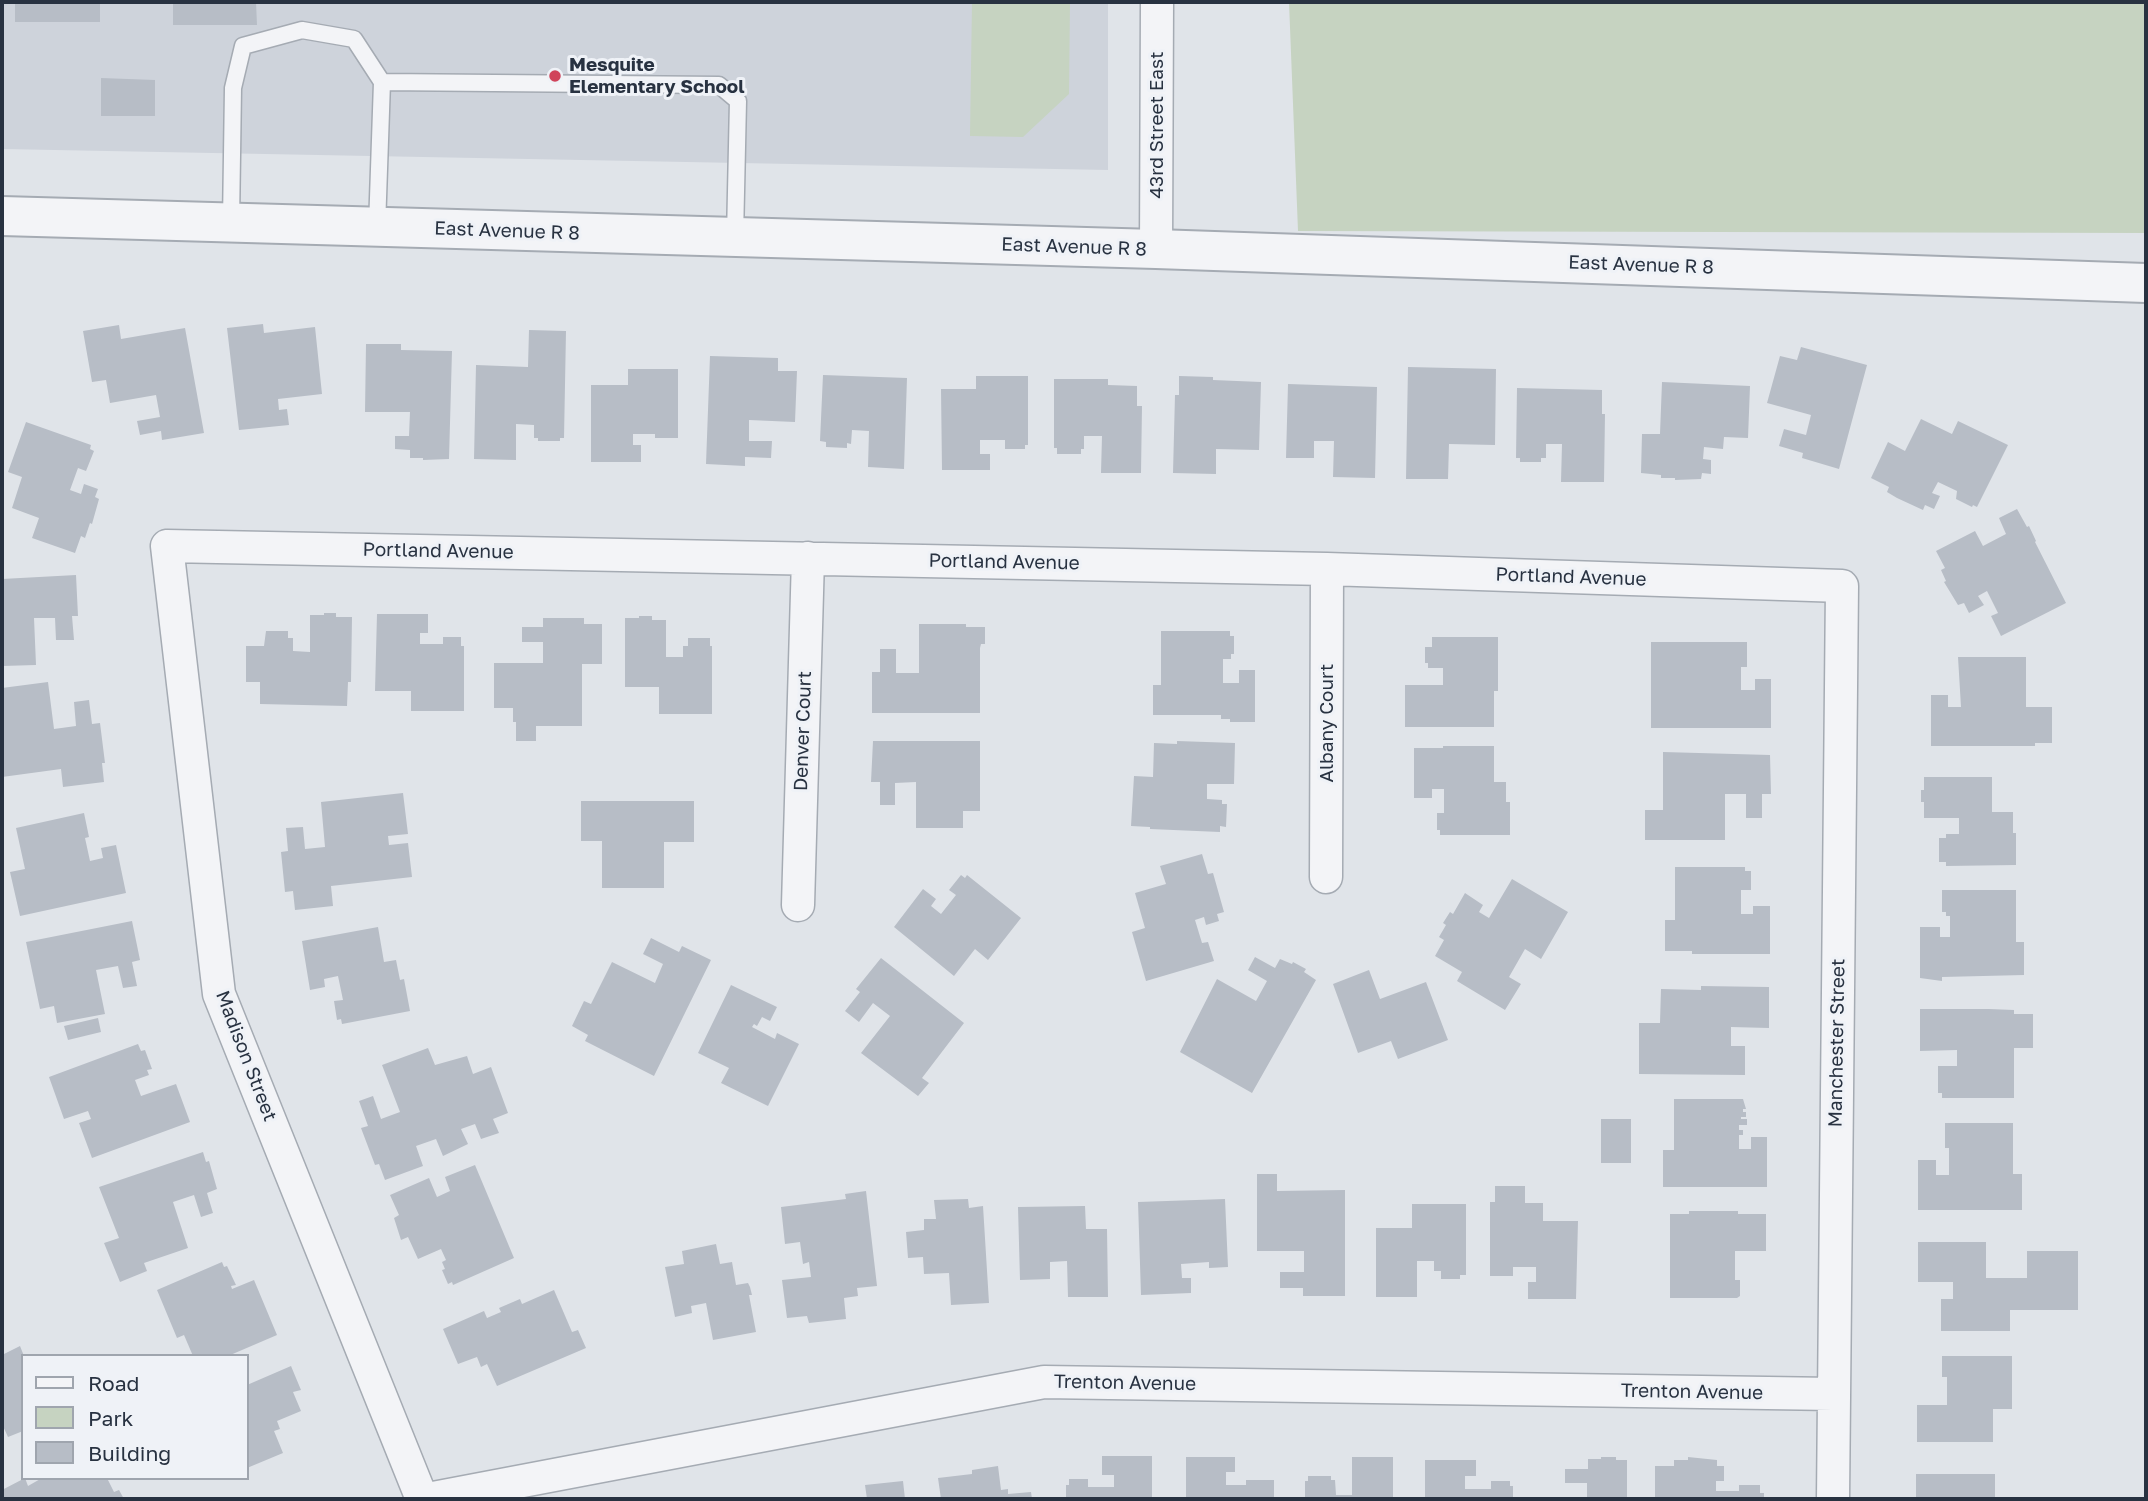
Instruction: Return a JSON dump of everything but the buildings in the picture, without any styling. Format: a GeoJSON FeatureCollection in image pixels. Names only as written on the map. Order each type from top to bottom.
{"type":"FeatureCollection","features":[{"type":"Feature","properties":{"kind":"street","name":"43rd Street East"},"geometry":{"type":"LineString","coordinates":[[1156,249],[1157,2]]}},
{"type":"Feature","properties":{"kind":"street","name":"East Avenue R 8"},"geometry":{"type":"LineString","coordinates":[[2,216],[1156,249],[2146,283]]}},
{"type":"Feature","properties":{"kind":"street","name":"Portland Avenue"},"geometry":{"type":"LineString","coordinates":[[167,545],[1327,569],[1842,586]]}},
{"type":"Feature","properties":{"kind":"street","name":"Madison Street"},"geometry":{"type":"LineString","coordinates":[[167,545],[219,994],[422,1499]]}},
{"type":"Feature","properties":{"kind":"street","name":"Denver Court"},"geometry":{"type":"LineString","coordinates":[[798,905],[808,558]]}},
{"type":"Feature","properties":{"kind":"street","name":"Albany Court"},"geometry":{"type":"LineString","coordinates":[[1326,877],[1327,569]]}},
{"type":"Feature","properties":{"kind":"street","name":"Manchester Street"},"geometry":{"type":"LineString","coordinates":[[1833,1499],[1842,586]]}},
{"type":"Feature","properties":{"kind":"street","name":"Trenton Avenue"},"geometry":{"type":"LineString","coordinates":[[428,1499],[1044,1382],[1833,1394]]}},
{"type":"Feature","properties":{"kind":"lane"},"geometry":{"type":"LineString","coordinates":[[231,222],[233,88],[243,46],[302,30],[354,39],[382,82],[377,227]]}},
{"type":"Feature","properties":{"kind":"lane"},"geometry":{"type":"LineString","coordinates":[[382,82],[719,85],[737,101],[735,237]]}},
{"type":"Feature","properties":{"kind":"shaded area","name":"Mesquite Elementary School"},"geometry":{"type":"Polygon","coordinates":[[[2,2],[1108,2],[1108,170],[2,149],[2,2]]]}},
{"type":"Feature","properties":{"kind":"green space"},"geometry":{"type":"Polygon","coordinates":[[[972,2],[1070,2],[1069,94],[1023,137],[970,136],[972,2]]]}},
{"type":"Feature","properties":{"kind":"green space"},"geometry":{"type":"Polygon","coordinates":[[[1289,2],[2146,2],[2146,233],[1298,231],[1289,2]]]}},
{"type":"Feature","properties":{"kind":"place","name":"Mesquite Elementary School"},"geometry":{"type":"Point","coordinates":[555,76]}}]}
